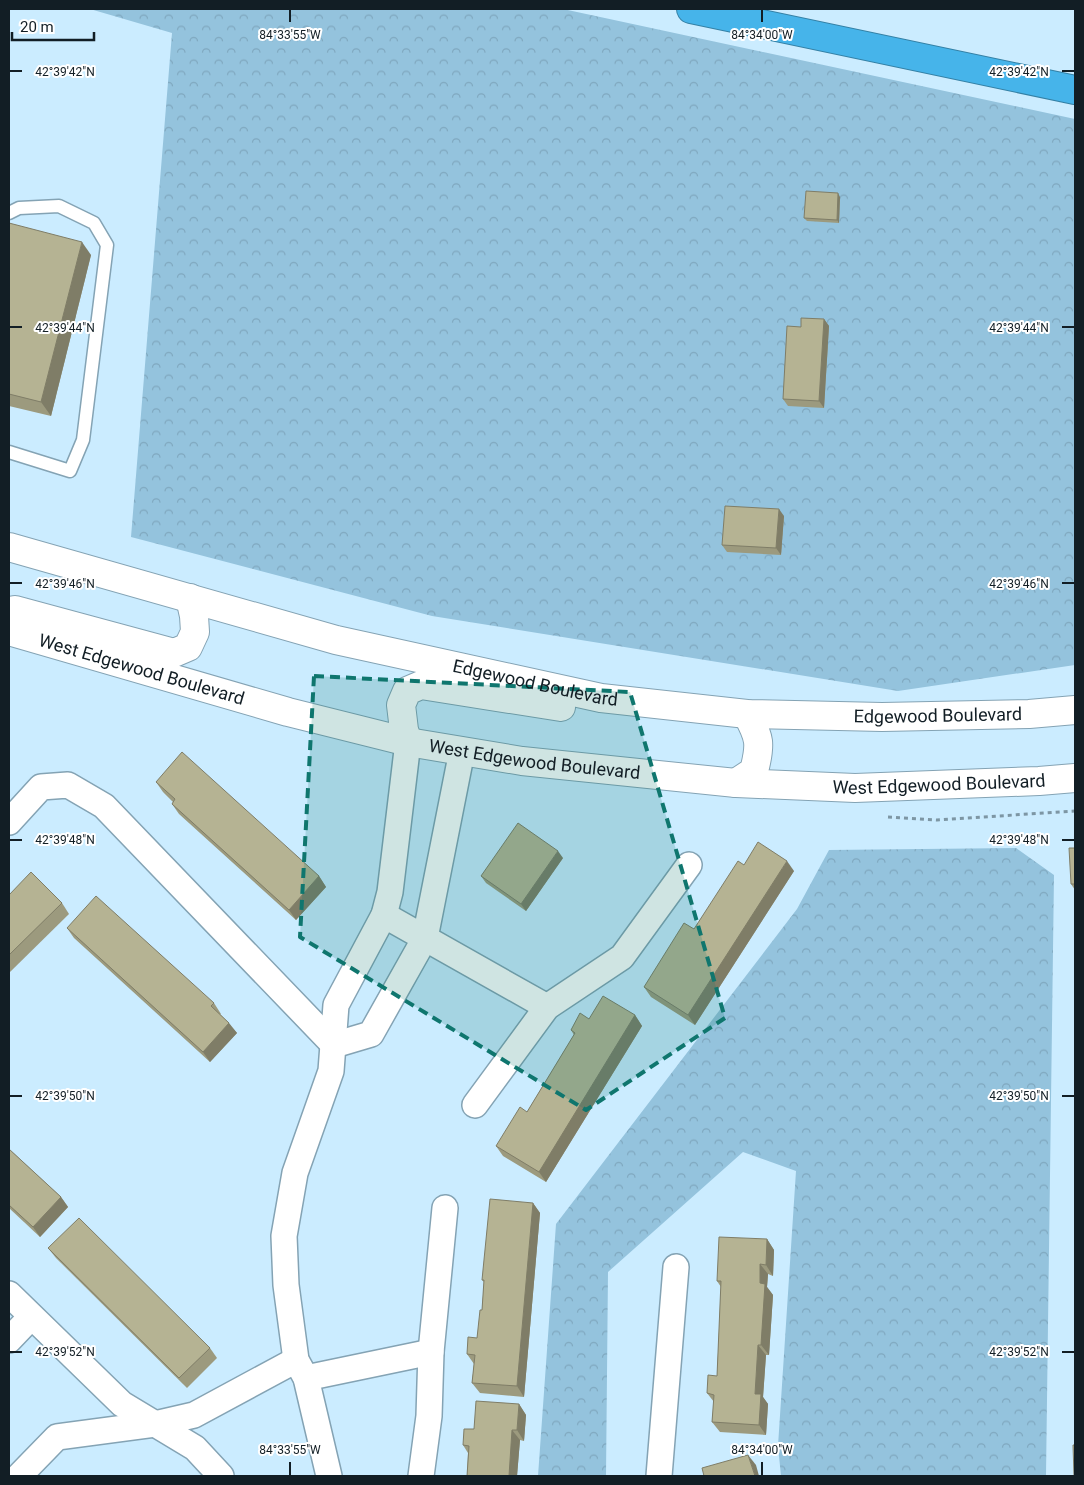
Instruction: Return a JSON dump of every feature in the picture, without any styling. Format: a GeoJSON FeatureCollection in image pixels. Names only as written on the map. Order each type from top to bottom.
{"type":"FeatureCollection","features":[{"type":"Feature","properties":{"kind":"highway"},"geometry":{"type":"LineString","coordinates":[[691,9],[1075,90]]}},
{"type":"Feature","properties":{"kind":"street","name":"Edgewood Boulevard"},"geometry":{"type":"LineString","coordinates":[[9,547],[336,640],[601,698],[747,714],[882,717],[1029,714],[1075,710]]}},
{"type":"Feature","properties":{"kind":"street"},"geometry":{"type":"LineString","coordinates":[[9,611],[15,610],[174,653],[188,647],[195,632],[190,598]]}},
{"type":"Feature","properties":{"kind":"street","name":"West Edgewood Boulevard"},"geometry":{"type":"LineString","coordinates":[[9,631],[288,712],[408,742],[522,761],[736,783],[855,788],[1075,778]]}},
{"type":"Feature","properties":{"kind":"street"},"geometry":{"type":"LineString","coordinates":[[328,1476],[301,1369],[286,1285],[284,1236],[296,1173],[331,1071],[336,1005],[384,914],[390,892],[408,742],[404,730],[401,705],[407,691],[421,685],[568,708],[601,698]]}},
{"type":"Feature","properties":{"kind":"street"},"geometry":{"type":"LineString","coordinates":[[736,783],[754,771],[760,750],[757,731],[747,714]]}},
{"type":"Feature","properties":{"kind":"street"},"geometry":{"type":"LineString","coordinates":[[334,1045],[371,1034],[425,938],[462,751]]}},
{"type":"Feature","properties":{"kind":"street"},"geometry":{"type":"LineString","coordinates":[[9,822],[41,787],[68,786],[104,806],[334,1045]]}},
{"type":"Feature","properties":{"kind":"street"},"geometry":{"type":"LineString","coordinates":[[475,1105],[547,1007],[622,957],[689,865]]}},
{"type":"Feature","properties":{"kind":"street"},"geometry":{"type":"LineString","coordinates":[[384,914],[547,1007]]}},
{"type":"Feature","properties":{"kind":"street"},"geometry":{"type":"LineString","coordinates":[[421,1476],[429,1416],[431,1352],[446,1208]]}},
{"type":"Feature","properties":{"kind":"street"},"geometry":{"type":"LineString","coordinates":[[659,1476],[676,1267]]}},
{"type":"Feature","properties":{"kind":"street"},"geometry":{"type":"LineString","coordinates":[[9,1294],[122,1404],[195,1448],[221,1476]]}},
{"type":"Feature","properties":{"kind":"street"},"geometry":{"type":"LineString","coordinates":[[9,1340],[32,1317]]}},
{"type":"Feature","properties":{"kind":"street"},"geometry":{"type":"LineString","coordinates":[[19,1476],[57,1437],[155,1424],[194,1415],[301,1369],[431,1352]]}},
{"type":"Feature","properties":{"kind":"lane"},"geometry":{"type":"LineString","coordinates":[[9,213],[19,208],[59,206],[94,223],[107,245],[83,440],[70,471],[9,452]]}},
{"type":"Feature","properties":{"kind":"highlighted area"},"geometry":{"type":"Polygon","coordinates":[[[314,676],[630,692],[725,1018],[586,1110],[300,937],[314,676]]]}},
{"type":"Feature","properties":{"kind":"green space"},"geometry":{"type":"Polygon","coordinates":[[[90,9],[563,9],[1075,119],[1075,665],[898,691],[432,616],[131,537],[172,33],[90,9]]]}},
{"type":"Feature","properties":{"kind":"green space"},"geometry":{"type":"Polygon","coordinates":[[[1016,848],[1054,875],[1046,1476],[781,1476],[778,1446],[796,1171],[743,1152],[608,1272],[606,1476],[538,1476],[556,1224],[797,909],[829,850],[1016,848]]]}},
{"type":"Feature","properties":{"kind":"building"},"geometry":{"type":"Polygon","coordinates":[[[806,191],[838,193],[837,220],[804,218],[806,191]]]}},
{"type":"Feature","properties":{"kind":"building"},"geometry":{"type":"Polygon","coordinates":[[[9,223],[82,242],[41,402],[9,394],[9,223]]]}},
{"type":"Feature","properties":{"kind":"building"},"geometry":{"type":"Polygon","coordinates":[[[801,318],[824,319],[819,401],[783,399],[787,326],[801,327],[801,318]]]}},
{"type":"Feature","properties":{"kind":"building"},"geometry":{"type":"Polygon","coordinates":[[[725,506],[779,509],[776,548],[722,545],[725,506]]]}},
{"type":"Feature","properties":{"kind":"building"},"geometry":{"type":"Polygon","coordinates":[[[182,752],[319,876],[289,910],[172,804],[175,799],[156,782],[182,752]]]}},
{"type":"Feature","properties":{"kind":"building"},"geometry":{"type":"Polygon","coordinates":[[[518,823],[558,851],[521,904],[481,876],[518,823]]]}},
{"type":"Feature","properties":{"kind":"building"},"geometry":{"type":"Polygon","coordinates":[[[758,842],[787,861],[688,1015],[644,987],[684,923],[694,929],[738,861],[744,865],[758,842]]]}},
{"type":"Feature","properties":{"kind":"building"},"geometry":{"type":"Polygon","coordinates":[[[1069,848],[1075,848],[1075,884],[1071,884],[1069,848]]]}},
{"type":"Feature","properties":{"kind":"building"},"geometry":{"type":"Polygon","coordinates":[[[31,872],[62,903],[9,955],[9,895],[31,872]]]}},
{"type":"Feature","properties":{"kind":"building"},"geometry":{"type":"Polygon","coordinates":[[[96,896],[214,1003],[211,1006],[229,1023],[203,1052],[67,928],[96,896]]]}},
{"type":"Feature","properties":{"kind":"building"},"geometry":{"type":"Polygon","coordinates":[[[603,996],[635,1015],[539,1172],[496,1146],[520,1107],[527,1112],[575,1033],[571,1030],[580,1013],[589,1019],[603,996]]]}},
{"type":"Feature","properties":{"kind":"building"},"geometry":{"type":"Polygon","coordinates":[[[9,1149],[61,1197],[33,1227],[9,1205],[9,1149]]]}},
{"type":"Feature","properties":{"kind":"building"},"geometry":{"type":"Polygon","coordinates":[[[490,1199],[533,1203],[517,1386],[472,1383],[475,1355],[467,1354],[468,1337],[477,1338],[480,1310],[482,1310],[484,1280],[482,1280],[490,1199]]]}},
{"type":"Feature","properties":{"kind":"building"},"geometry":{"type":"Polygon","coordinates":[[[79,1218],[210,1348],[179,1378],[48,1248],[79,1218]]]}},
{"type":"Feature","properties":{"kind":"building"},"geometry":{"type":"Polygon","coordinates":[[[719,1237],[767,1239],[766,1265],[760,1264],[760,1283],[765,1284],[761,1345],[758,1345],[755,1394],[761,1394],[759,1425],[712,1422],[714,1395],[707,1393],[708,1375],[717,1376],[721,1281],[717,1281],[719,1237]]]}},
{"type":"Feature","properties":{"kind":"building"},"geometry":{"type":"Polygon","coordinates":[[[476,1401],[519,1404],[517,1430],[512,1430],[509,1476],[467,1476],[469,1446],[463,1445],[464,1429],[474,1429],[476,1401]]]}},
{"type":"Feature","properties":{"kind":"building"},"geometry":{"type":"Polygon","coordinates":[[[1073,1445],[1075,1445],[1075,1476],[1074,1476],[1073,1445]]]}},
{"type":"Feature","properties":{"kind":"building"},"geometry":{"type":"Polygon","coordinates":[[[748,1455],[755,1476],[704,1476],[702,1468],[748,1455]]]}}]}
